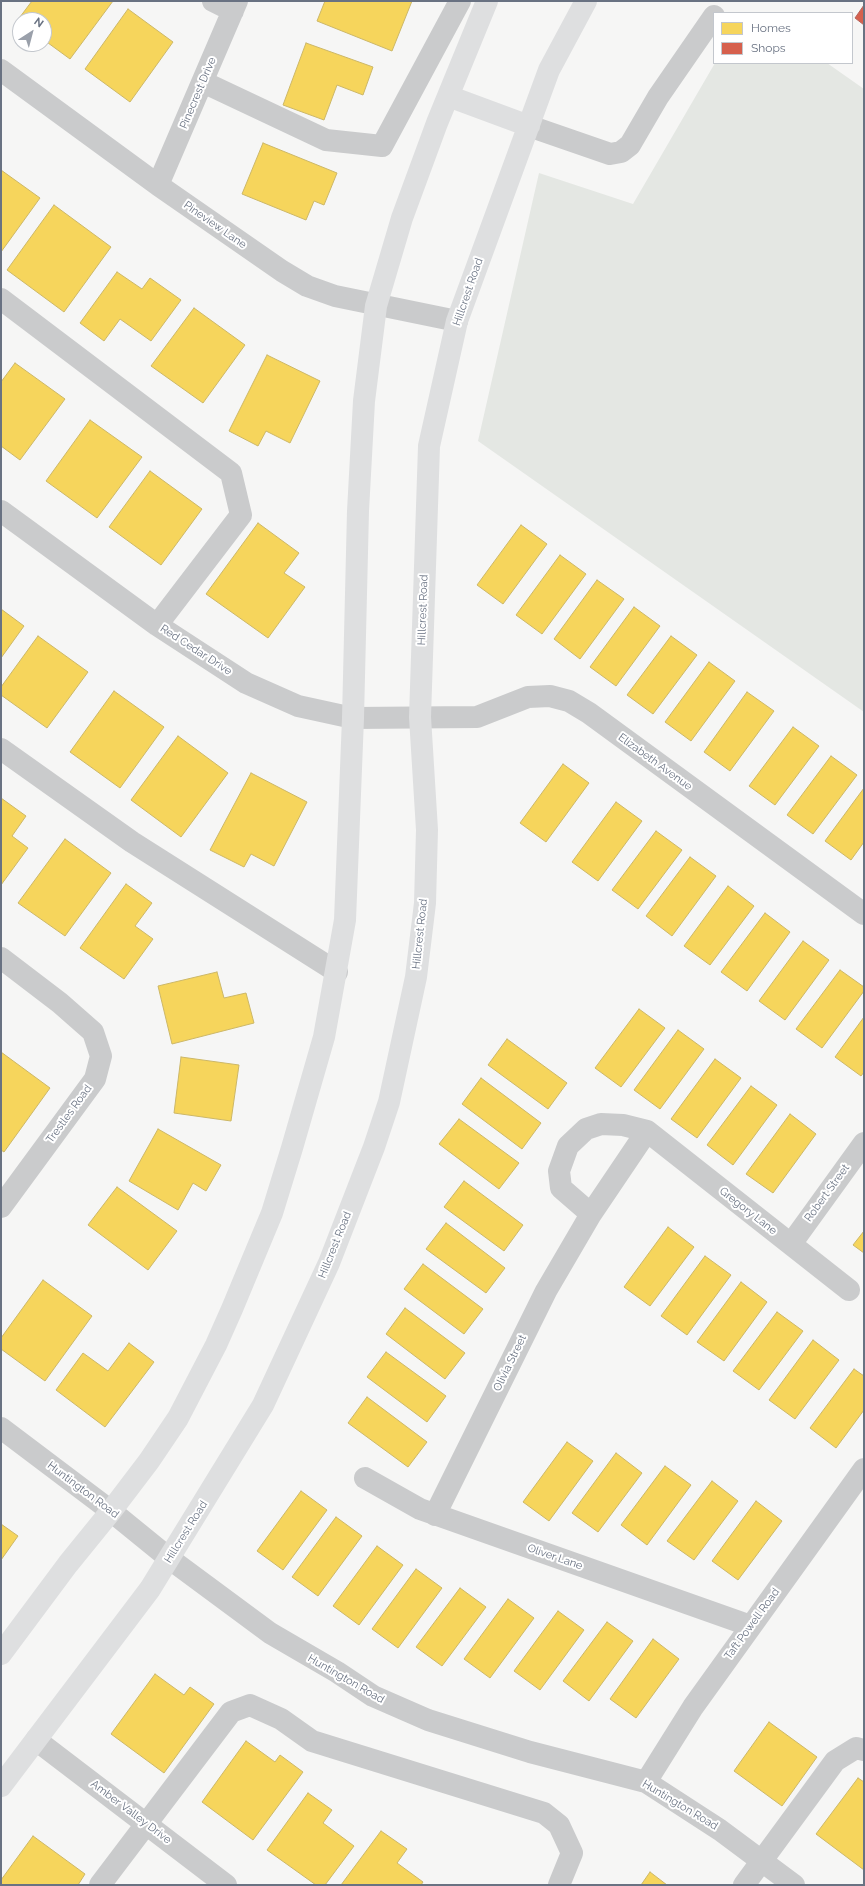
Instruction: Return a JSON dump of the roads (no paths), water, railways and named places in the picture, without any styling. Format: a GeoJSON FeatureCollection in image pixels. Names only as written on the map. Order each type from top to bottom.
{"type":"FeatureCollection","features":[{"type":"Feature","properties":{"kind":"main road"},"geometry":{"type":"LineString","coordinates":[[1,1654],[68,1564],[111,1511],[178,1418],[216,1346],[238,1294],[272,1213],[292,1148],[324,1037],[337,972],[345,920],[353,718],[358,511],[364,401],[376,306],[402,218],[448,96],[487,1]]}},
{"type":"Feature","properties":{"kind":"main road","name":"Hillcrest Road"},"geometry":{"type":"LineString","coordinates":[[1,1786],[131,1616],[170,1558],[263,1405],[329,1263],[374,1147],[389,1102],[416,977],[425,902],[427,830],[420,717],[428,446],[457,321],[549,70],[586,1]]}},
{"type":"Feature","properties":{"kind":"main road"},"geometry":{"type":"LineString","coordinates":[[448,96],[529,126]]}},
{"type":"Feature","properties":{"kind":"street"},"geometry":{"type":"LineString","coordinates":[[213,1],[235,6]]}},
{"type":"Feature","properties":{"kind":"street"},"geometry":{"type":"LineString","coordinates":[[203,82],[326,140],[382,146],[460,1]]}},
{"type":"Feature","properties":{"kind":"street"},"geometry":{"type":"LineString","coordinates":[[717,12],[724,1]]}},
{"type":"Feature","properties":{"kind":"street","name":"Pinecrest Drive"},"geometry":{"type":"LineString","coordinates":[[158,185],[235,6]]}},
{"type":"Feature","properties":{"kind":"street"},"geometry":{"type":"LineString","coordinates":[[529,126],[610,154],[621,152],[630,145],[658,97],[713,17]]}},
{"type":"Feature","properties":{"kind":"street","name":"Pineview Lane"},"geometry":{"type":"LineString","coordinates":[[1,70],[158,185],[306,286],[335,296],[376,306],[457,321]]}},
{"type":"Feature","properties":{"kind":"street"},"geometry":{"type":"LineString","coordinates":[[1,299],[231,473],[241,515],[157,625]]}},
{"type":"Feature","properties":{"kind":"street","name":"Red Cedar Drive"},"geometry":{"type":"LineString","coordinates":[[1,512],[157,625],[246,683],[298,706],[353,718],[420,717]]}},
{"type":"Feature","properties":{"kind":"street","name":"Elizabeth Avenue"},"geometry":{"type":"LineString","coordinates":[[420,717],[477,717],[528,697],[550,696],[568,701],[589,713],[864,914]]}},
{"type":"Feature","properties":{"kind":"street"},"geometry":{"type":"LineString","coordinates":[[1,749],[132,842],[337,972]]}},
{"type":"Feature","properties":{"kind":"street","name":"Trestles Road"},"geometry":{"type":"LineString","coordinates":[[1,958],[60,1003],[93,1032],[101,1056],[95,1079],[2,1202]]}},
{"type":"Feature","properties":{"kind":"street"},"geometry":{"type":"LineString","coordinates":[[591,1214],[561,1188],[559,1171],[568,1146],[586,1129],[601,1124],[623,1125],[647,1131]]}},
{"type":"Feature","properties":{"kind":"street","name":"Olivia Street"},"geometry":{"type":"LineString","coordinates":[[436,1515],[546,1291],[591,1214],[647,1131]]}},
{"type":"Feature","properties":{"kind":"street","name":"Gregory Lane"},"geometry":{"type":"LineString","coordinates":[[647,1131],[849,1290]]}},
{"type":"Feature","properties":{"kind":"street","name":"Robert Street"},"geometry":{"type":"LineString","coordinates":[[791,1244],[864,1143]]}},
{"type":"Feature","properties":{"kind":"street","name":"Huntington Road"},"geometry":{"type":"LineString","coordinates":[[1,1428],[270,1633],[337,1672],[373,1696],[428,1720],[530,1752],[646,1782],[720,1830],[794,1885]]}},
{"type":"Feature","properties":{"kind":"street","name":"Taft Powell Road"},"geometry":{"type":"LineString","coordinates":[[646,1782],[692,1707],[864,1469]]}},
{"type":"Feature","properties":{"kind":"street","name":"Oliver Lane"},"geometry":{"type":"LineString","coordinates":[[365,1478],[420,1509],[751,1626]]}},
{"type":"Feature","properties":{"kind":"street"},"geometry":{"type":"LineString","coordinates":[[100,1885],[231,1712],[250,1705],[282,1719],[312,1741],[544,1813],[558,1825],[572,1853],[560,1885]]}},
{"type":"Feature","properties":{"kind":"street","name":"Amber Valley Drive"},"geometry":{"type":"LineString","coordinates":[[36,1740],[226,1885]]}},
{"type":"Feature","properties":{"kind":"street"},"geometry":{"type":"LineString","coordinates":[[744,1885],[835,1761],[856,1748],[864,1750]]}}]}
